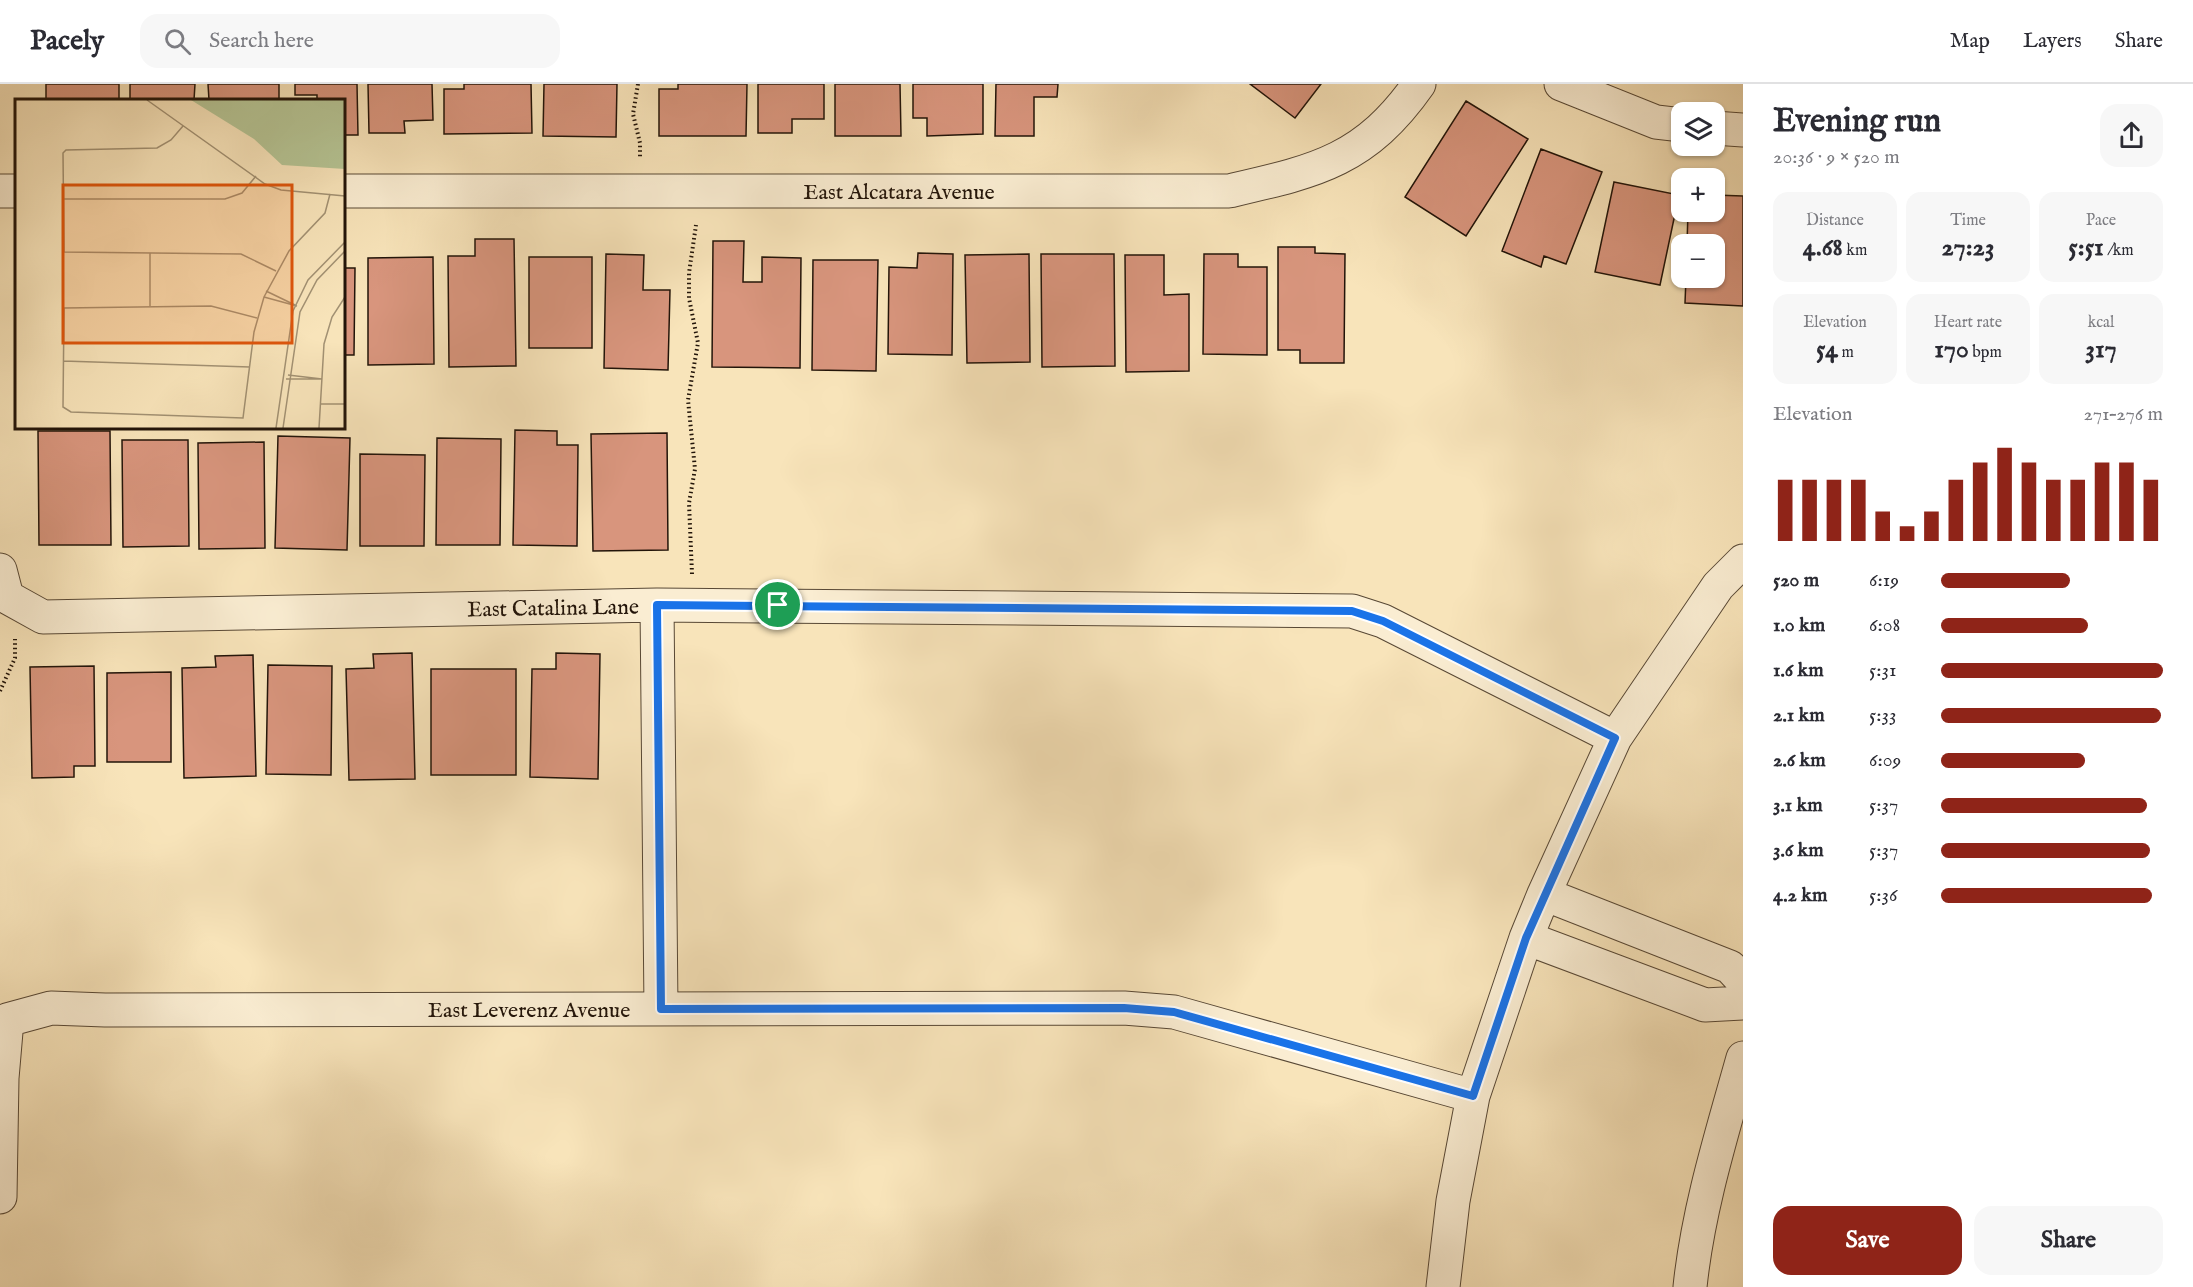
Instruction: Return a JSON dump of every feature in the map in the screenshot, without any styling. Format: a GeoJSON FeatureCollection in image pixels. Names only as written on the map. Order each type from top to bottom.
{"type":"FeatureCollection","features":[{"type":"Feature","properties":{"kind":"street","name":"East Alcatara Avenue"},"geometry":{"type":"LineString","coordinates":[[345,191],[1229,191],[1309,172],[1362,146],[1402,108],[1419,84]]}},
{"type":"Feature","properties":{"kind":"street"},"geometry":{"type":"LineString","coordinates":[[1561,84],[1656,122],[1671,123]]}},
{"type":"Feature","properties":{"kind":"street"},"geometry":{"type":"LineString","coordinates":[[1725,129],[1743,130]]}},
{"type":"Feature","properties":{"kind":"street"},"geometry":{"type":"LineString","coordinates":[[1443,1287],[1453,1201],[1473,1096],[1526,938],[1544,894],[1615,738],[1718,586],[1743,561]]}},
{"type":"Feature","properties":{"kind":"street","name":"East Catalina Lane"},"geometry":{"type":"LineString","coordinates":[[3,584],[44,617],[657,605],[1352,611],[1383,621],[1615,738]]}},
{"type":"Feature","properties":{"kind":"street"},"geometry":{"type":"LineString","coordinates":[[657,605],[661,1009]]}},
{"type":"Feature","properties":{"kind":"street"},"geometry":{"type":"LineString","coordinates":[[1544,894],[1730,967],[1743,981]]}},
{"type":"Feature","properties":{"kind":"street"},"geometry":{"type":"LineString","coordinates":[[1526,938],[1705,1005],[1743,1003]]}},
{"type":"Feature","properties":{"kind":"street","name":"East Leverenz Avenue"},"geometry":{"type":"LineString","coordinates":[[0,1197],[2,1078],[7,1020],[51,1008],[105,1010],[1124,1008],[1174,1012],[1473,1096]]}},
{"type":"Feature","properties":{"kind":"street"},"geometry":{"type":"LineString","coordinates":[[1690,1287],[1693,1258],[1717,1153],[1743,1058]]}},
{"type":"Feature","properties":{"kind":"path"},"geometry":{"type":"LineString","coordinates":[[638,84],[633,114],[640,143],[640,191]]}},
{"type":"Feature","properties":{"kind":"path"},"geometry":{"type":"LineString","coordinates":[[690,605],[692,573],[689,503],[695,469],[688,400],[698,343],[689,298],[689,273],[700,191]]}},
{"type":"Feature","properties":{"kind":"path"},"geometry":{"type":"LineString","coordinates":[[0,691],[15,658],[15,643],[3,584]]}},
{"type":"Feature","properties":{"kind":"building"},"geometry":{"type":"Polygon","coordinates":[[[46,84],[119,84],[119,99],[46,99],[46,84]]]}},
{"type":"Feature","properties":{"kind":"building"},"geometry":{"type":"Polygon","coordinates":[[[130,84],[195,84],[194,99],[130,99],[130,84]]]}},
{"type":"Feature","properties":{"kind":"building"},"geometry":{"type":"Polygon","coordinates":[[[208,84],[279,84],[279,99],[209,99],[208,84]]]}},
{"type":"Feature","properties":{"kind":"building"},"geometry":{"type":"Polygon","coordinates":[[[295,84],[357,84],[358,135],[345,135],[345,99],[317,99],[317,95],[295,95],[295,84]]]}},
{"type":"Feature","properties":{"kind":"building"},"geometry":{"type":"Polygon","coordinates":[[[368,84],[432,84],[433,120],[404,121],[405,133],[369,133],[368,84]]]}},
{"type":"Feature","properties":{"kind":"building"},"geometry":{"type":"Polygon","coordinates":[[[464,84],[531,84],[532,133],[444,134],[444,89],[464,89],[464,84]]]}},
{"type":"Feature","properties":{"kind":"building"},"geometry":{"type":"Polygon","coordinates":[[[544,84],[617,84],[616,137],[543,136],[544,84]]]}},
{"type":"Feature","properties":{"kind":"building"},"geometry":{"type":"Polygon","coordinates":[[[678,84],[747,84],[746,136],[659,136],[659,89],[678,89],[678,84]]]}},
{"type":"Feature","properties":{"kind":"building"},"geometry":{"type":"Polygon","coordinates":[[[758,84],[824,84],[824,119],[792,119],[792,133],[758,133],[758,84]]]}},
{"type":"Feature","properties":{"kind":"building"},"geometry":{"type":"Polygon","coordinates":[[[835,84],[900,84],[901,136],[835,136],[835,84]]]}},
{"type":"Feature","properties":{"kind":"building"},"geometry":{"type":"Polygon","coordinates":[[[913,84],[983,84],[983,134],[927,136],[927,118],[913,118],[913,84]]]}},
{"type":"Feature","properties":{"kind":"building"},"geometry":{"type":"Polygon","coordinates":[[[996,84],[1058,84],[1057,97],[1034,97],[1034,136],[995,136],[996,84]]]}},
{"type":"Feature","properties":{"kind":"building"},"geometry":{"type":"Polygon","coordinates":[[[1250,84],[1321,84],[1295,118],[1250,84]]]}},
{"type":"Feature","properties":{"kind":"building"},"geometry":{"type":"Polygon","coordinates":[[[1466,101],[1528,139],[1466,236],[1405,197],[1466,101]]]}},
{"type":"Feature","properties":{"kind":"building"},"geometry":{"type":"Polygon","coordinates":[[[1541,149],[1602,172],[1566,264],[1544,256],[1541,267],[1502,251],[1541,149]]]}},
{"type":"Feature","properties":{"kind":"building"},"geometry":{"type":"Polygon","coordinates":[[[1614,182],[1671,193],[1671,222],[1673,222],[1660,285],[1595,272],[1614,182]]]}},
{"type":"Feature","properties":{"kind":"building"},"geometry":{"type":"Polygon","coordinates":[[[1725,195],[1743,196],[1743,306],[1685,303],[1686,288],[1725,288],[1725,234],[1687,234],[1688,222],[1725,222],[1725,195]]]}},
{"type":"Feature","properties":{"kind":"building"},"geometry":{"type":"Polygon","coordinates":[[[475,239],[514,239],[516,366],[449,367],[448,256],[475,256],[475,239]]]}},
{"type":"Feature","properties":{"kind":"building"},"geometry":{"type":"Polygon","coordinates":[[[713,241],[744,241],[743,282],[762,282],[762,257],[801,258],[800,368],[712,367],[713,241]]]}},
{"type":"Feature","properties":{"kind":"building"},"geometry":{"type":"Polygon","coordinates":[[[1278,247],[1315,247],[1315,253],[1345,254],[1344,363],[1300,363],[1300,350],[1278,350],[1278,247]]]}},
{"type":"Feature","properties":{"kind":"building"},"geometry":{"type":"Polygon","coordinates":[[[918,253],[953,254],[952,355],[888,354],[889,267],[917,268],[918,253]]]}},
{"type":"Feature","properties":{"kind":"building"},"geometry":{"type":"Polygon","coordinates":[[[606,254],[644,255],[643,290],[670,290],[668,370],[604,368],[606,254]]]}},
{"type":"Feature","properties":{"kind":"building"},"geometry":{"type":"Polygon","coordinates":[[[1029,254],[1030,362],[967,363],[965,255],[1029,254]]]}},
{"type":"Feature","properties":{"kind":"building"},"geometry":{"type":"Polygon","coordinates":[[[1041,254],[1114,254],[1115,366],[1042,367],[1041,254]]]}},
{"type":"Feature","properties":{"kind":"building"},"geometry":{"type":"Polygon","coordinates":[[[1204,254],[1238,254],[1238,267],[1267,267],[1267,355],[1203,354],[1204,254]]]}},
{"type":"Feature","properties":{"kind":"building"},"geometry":{"type":"Polygon","coordinates":[[[1125,255],[1164,255],[1164,295],[1189,294],[1189,371],[1126,372],[1125,255]]]}},
{"type":"Feature","properties":{"kind":"building"},"geometry":{"type":"Polygon","coordinates":[[[433,257],[434,364],[368,365],[368,258],[433,257]]]}},
{"type":"Feature","properties":{"kind":"building"},"geometry":{"type":"Polygon","coordinates":[[[529,257],[592,257],[592,348],[529,348],[529,257]]]}},
{"type":"Feature","properties":{"kind":"building"},"geometry":{"type":"Polygon","coordinates":[[[813,260],[878,260],[876,371],[812,370],[813,260]]]}},
{"type":"Feature","properties":{"kind":"building"},"geometry":{"type":"Polygon","coordinates":[[[345,268],[355,268],[354,355],[345,355],[345,268]]]}},
{"type":"Feature","properties":{"kind":"building"},"geometry":{"type":"Polygon","coordinates":[[[515,430],[557,431],[557,445],[578,445],[577,546],[513,545],[515,430]]]}},
{"type":"Feature","properties":{"kind":"building"},"geometry":{"type":"Polygon","coordinates":[[[38,431],[110,431],[111,545],[39,545],[38,431]]]}},
{"type":"Feature","properties":{"kind":"building"},"geometry":{"type":"Polygon","coordinates":[[[667,433],[668,550],[593,551],[591,434],[667,433]]]}},
{"type":"Feature","properties":{"kind":"building"},"geometry":{"type":"Polygon","coordinates":[[[278,436],[350,438],[347,550],[275,548],[278,436]]]}},
{"type":"Feature","properties":{"kind":"building"},"geometry":{"type":"Polygon","coordinates":[[[437,438],[501,439],[500,545],[436,545],[437,438]]]}},
{"type":"Feature","properties":{"kind":"building"},"geometry":{"type":"Polygon","coordinates":[[[122,440],[188,440],[189,546],[123,547],[122,440]]]}},
{"type":"Feature","properties":{"kind":"building"},"geometry":{"type":"Polygon","coordinates":[[[264,442],[265,548],[199,549],[198,443],[264,442]]]}},
{"type":"Feature","properties":{"kind":"building"},"geometry":{"type":"Polygon","coordinates":[[[360,454],[425,455],[424,546],[360,546],[360,454]]]}},
{"type":"Feature","properties":{"kind":"building"},"geometry":{"type":"Polygon","coordinates":[[[412,653],[415,779],[349,780],[346,669],[374,668],[373,654],[412,653]]]}},
{"type":"Feature","properties":{"kind":"building"},"geometry":{"type":"Polygon","coordinates":[[[556,653],[600,654],[598,779],[530,777],[532,669],[556,669],[556,653]]]}},
{"type":"Feature","properties":{"kind":"building"},"geometry":{"type":"Polygon","coordinates":[[[253,655],[256,776],[184,778],[182,668],[216,667],[215,656],[253,655]]]}},
{"type":"Feature","properties":{"kind":"building"},"geometry":{"type":"Polygon","coordinates":[[[268,665],[332,666],[331,775],[266,774],[268,665]]]}},
{"type":"Feature","properties":{"kind":"building"},"geometry":{"type":"Polygon","coordinates":[[[94,666],[95,766],[74,766],[74,777],[32,778],[30,667],[94,666]]]}},
{"type":"Feature","properties":{"kind":"building"},"geometry":{"type":"Polygon","coordinates":[[[431,669],[516,669],[516,775],[431,775],[431,669]]]}},
{"type":"Feature","properties":{"kind":"building"},"geometry":{"type":"Polygon","coordinates":[[[171,672],[171,762],[107,762],[107,673],[171,672]]]}},
{"type":"Feature","properties":{"kind":"route"},"geometry":{"type":"LineString","coordinates":[[657,605],[778,605],[1352,611],[1383,621],[1615,738],[1526,938],[1473,1096],[1174,1012],[1124,1008],[661,1009],[657,605]]}}]}
